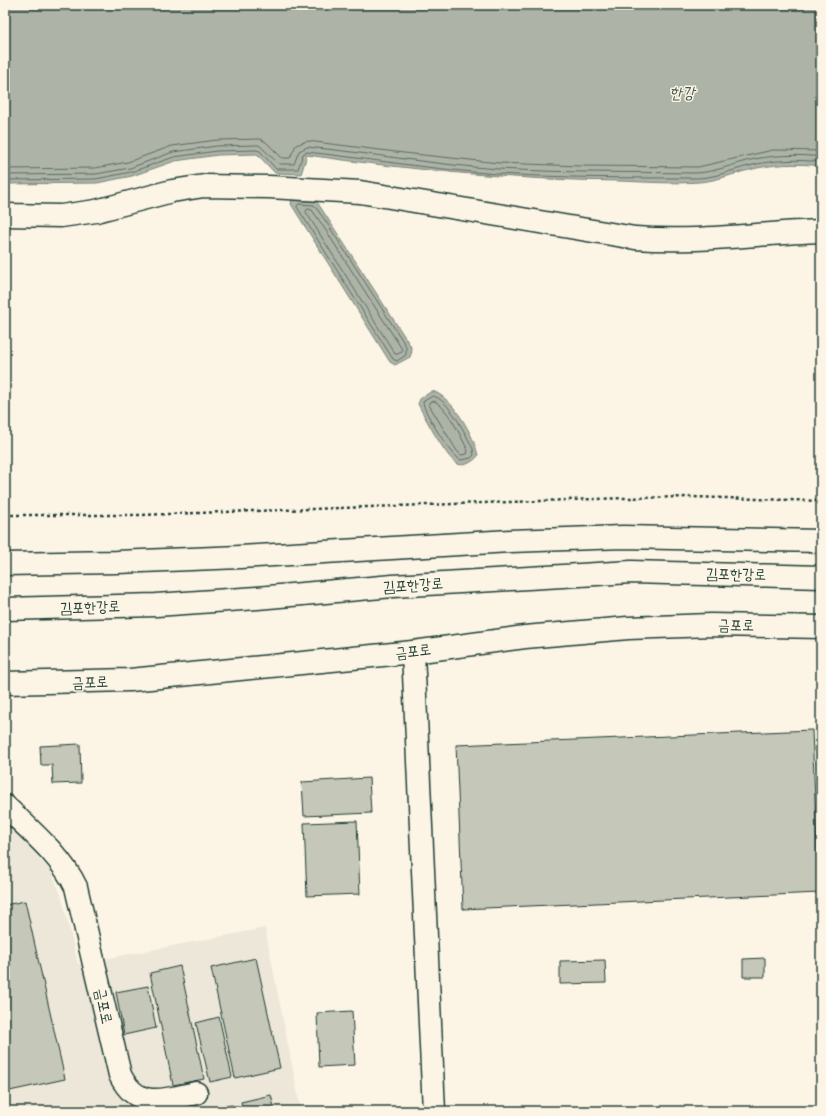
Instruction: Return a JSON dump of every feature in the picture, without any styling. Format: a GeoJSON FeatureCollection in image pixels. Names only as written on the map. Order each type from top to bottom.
{"type":"FeatureCollection","features":[{"type":"Feature","properties":{"kind":"main road"},"geometry":{"type":"LineString","coordinates":[[5,215],[61,216],[96,211],[172,191],[204,186],[360,192],[635,238],[704,240],[821,231]]}},
{"type":"Feature","properties":{"kind":"main road"},"geometry":{"type":"LineString","coordinates":[[5,564],[216,558],[510,541],[623,537],[821,540]]}},
{"type":"Feature","properties":{"kind":"main road","name":"김포한강로"},"geometry":{"type":"LineString","coordinates":[[5,609],[156,605],[463,581],[631,572],[821,576]]}},
{"type":"Feature","properties":{"kind":"main road","name":"금포로"},"geometry":{"type":"LineString","coordinates":[[5,683],[130,680],[413,652],[525,637],[628,628],[711,625],[821,627]]}},
{"type":"Feature","properties":{"kind":"main road"},"geometry":{"type":"LineString","coordinates":[[413,652],[434,1111]]}},
{"type":"Feature","properties":{"kind":"main road","name":"금포로"},"geometry":{"type":"LineString","coordinates":[[5,806],[36,836],[68,872],[76,887],[120,1076],[125,1086],[141,1098],[149,1101],[159,1101],[196,1093]]}},
{"type":"Feature","properties":{"kind":"path"},"geometry":{"type":"LineString","coordinates":[[5,515],[140,515],[625,498],[692,497],[821,500]]}},
{"type":"Feature","properties":{"kind":"shaded area"},"geometry":{"type":"Polygon","coordinates":[[[5,822],[51,871],[61,895],[78,964],[265,928],[301,1111],[5,1111],[5,822]]]}},
{"type":"Feature","properties":{"kind":"water","name":"한강"},"geometry":{"type":"Polygon","coordinates":[[[5,5],[821,5],[821,166],[794,164],[775,165],[757,168],[718,179],[689,183],[660,183],[541,179],[424,170],[307,155],[301,174],[275,173],[257,154],[218,155],[175,161],[132,176],[97,183],[5,184],[5,5]]]}},
{"type":"Feature","properties":{"kind":"water"},"geometry":{"type":"Polygon","coordinates":[[[292,200],[311,200],[317,202],[410,345],[412,351],[410,357],[395,365],[390,362],[291,204],[292,200]]]}},
{"type":"Feature","properties":{"kind":"water"},"geometry":{"type":"Polygon","coordinates":[[[432,391],[440,394],[455,409],[472,439],[478,456],[465,465],[456,463],[447,453],[418,404],[420,399],[432,391]]]}},
{"type":"Feature","properties":{"kind":"building"},"geometry":{"type":"Polygon","coordinates":[[[812,730],[819,893],[463,909],[456,745],[812,730]]]}},
{"type":"Feature","properties":{"kind":"building"},"geometry":{"type":"Polygon","coordinates":[[[80,744],[81,783],[53,784],[52,765],[41,765],[40,746],[80,744]]]}},
{"type":"Feature","properties":{"kind":"building"},"geometry":{"type":"Polygon","coordinates":[[[816,745],[821,745],[821,769],[817,769],[816,745]]]}},
{"type":"Feature","properties":{"kind":"building"},"geometry":{"type":"Polygon","coordinates":[[[369,778],[371,813],[304,816],[302,782],[369,778]]]}},
{"type":"Feature","properties":{"kind":"building"},"geometry":{"type":"Polygon","coordinates":[[[357,821],[360,894],[307,896],[304,823],[357,821]]]}},
{"type":"Feature","properties":{"kind":"building"},"geometry":{"type":"Polygon","coordinates":[[[25,901],[65,1079],[5,1092],[5,905],[25,901]]]}},
{"type":"Feature","properties":{"kind":"building"},"geometry":{"type":"Polygon","coordinates":[[[256,958],[280,1068],[235,1078],[211,968],[256,958]]]}},
{"type":"Feature","properties":{"kind":"building"},"geometry":{"type":"Polygon","coordinates":[[[765,958],[765,977],[743,977],[743,959],[765,958]]]}},
{"type":"Feature","properties":{"kind":"building"},"geometry":{"type":"Polygon","coordinates":[[[605,960],[606,983],[560,984],[560,961],[605,960]]]}},
{"type":"Feature","properties":{"kind":"building"},"geometry":{"type":"Polygon","coordinates":[[[180,966],[204,1079],[173,1085],[150,973],[180,966]]]}},
{"type":"Feature","properties":{"kind":"building"},"geometry":{"type":"Polygon","coordinates":[[[148,986],[156,1028],[124,1035],[116,992],[148,986]]]}},
{"type":"Feature","properties":{"kind":"building"},"geometry":{"type":"Polygon","coordinates":[[[352,1011],[355,1065],[319,1067],[317,1013],[352,1011]]]}},
{"type":"Feature","properties":{"kind":"building"},"geometry":{"type":"Polygon","coordinates":[[[219,1017],[232,1077],[210,1082],[196,1023],[219,1017]]]}},
{"type":"Feature","properties":{"kind":"building"},"geometry":{"type":"Polygon","coordinates":[[[271,1095],[275,1111],[243,1111],[241,1102],[271,1095]]]}},
{"type":"Feature","properties":{"kind":"building"},"geometry":{"type":"Polygon","coordinates":[[[232,1105],[233,1111],[204,1111],[232,1105]]]}}]}
